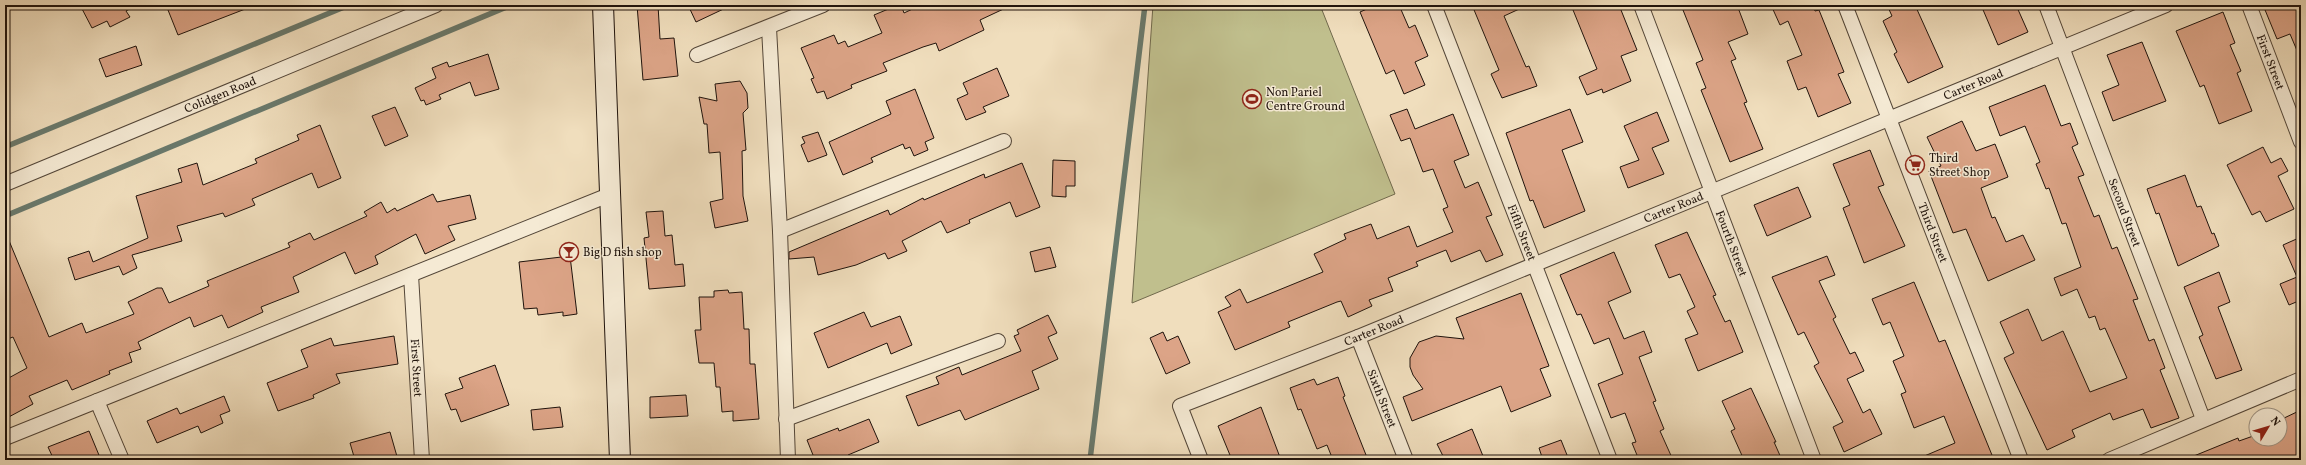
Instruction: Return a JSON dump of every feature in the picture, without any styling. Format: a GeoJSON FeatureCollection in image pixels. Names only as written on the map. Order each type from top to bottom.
{"type":"FeatureCollection","features":[{"type":"Feature","properties":{"kind":"main road"},"geometry":{"type":"LineString","coordinates":[[603,5],[620,460]]}},
{"type":"Feature","properties":{"kind":"street","name":"Colidgen Road"},"geometry":{"type":"LineString","coordinates":[[5,184],[436,5]]}},
{"type":"Feature","properties":{"kind":"street"},"geometry":{"type":"LineString","coordinates":[[697,55],[769,28],[822,5]]}},
{"type":"Feature","properties":{"kind":"street","name":"Fifth Street"},"geometry":{"type":"LineString","coordinates":[[1434,5],[1610,460]]}},
{"type":"Feature","properties":{"kind":"street","name":"Fourth Street"},"geometry":{"type":"LineString","coordinates":[[1641,5],[1814,460]]}},
{"type":"Feature","properties":{"kind":"street","name":"Third Street"},"geometry":{"type":"LineString","coordinates":[[1845,5],[2021,460]]}},
{"type":"Feature","properties":{"kind":"street","name":"Second Street"},"geometry":{"type":"LineString","coordinates":[[2046,5],[2203,420]]}},
{"type":"Feature","properties":{"kind":"street","name":"Carter Road"},"geometry":{"type":"LineString","coordinates":[[1201,460],[1180,406],[1358,337],[2166,5]]}},
{"type":"Feature","properties":{"kind":"street","name":"First Street"},"geometry":{"type":"LineString","coordinates":[[2249,5],[2301,142]]}},
{"type":"Feature","properties":{"kind":"street"},"geometry":{"type":"LineString","coordinates":[[769,28],[780,231],[788,460]]}},
{"type":"Feature","properties":{"kind":"street"},"geometry":{"type":"LineString","coordinates":[[780,231],[1004,141]]}},
{"type":"Feature","properties":{"kind":"street"},"geometry":{"type":"LineString","coordinates":[[5,438],[609,195]]}},
{"type":"Feature","properties":{"kind":"street","name":"First Street"},"geometry":{"type":"LineString","coordinates":[[411,275],[422,460]]}},
{"type":"Feature","properties":{"kind":"street","name":"Sixth Street"},"geometry":{"type":"LineString","coordinates":[[1358,337],[1406,460]]}},
{"type":"Feature","properties":{"kind":"street"},"geometry":{"type":"LineString","coordinates":[[786,419],[998,341]]}},
{"type":"Feature","properties":{"kind":"street"},"geometry":{"type":"LineString","coordinates":[[2108,460],[2301,379]]}},
{"type":"Feature","properties":{"kind":"street"},"geometry":{"type":"LineString","coordinates":[[97,401],[122,460]]}},
{"type":"Feature","properties":{"kind":"shaded area","name":"Non Pariel Centre Ground"},"geometry":{"type":"Polygon","coordinates":[[[1153,5],[1320,5],[1395,194],[1132,303],[1153,5]]]}},
{"type":"Feature","properties":{"kind":"building"},"geometry":{"type":"Polygon","coordinates":[[[80,5],[137,5],[126,11],[130,17],[110,27],[107,21],[92,28],[80,5]]]}},
{"type":"Feature","properties":{"kind":"building"},"geometry":{"type":"Polygon","coordinates":[[[166,5],[253,5],[253,6],[178,35],[166,5]]]}},
{"type":"Feature","properties":{"kind":"building"},"geometry":{"type":"Polygon","coordinates":[[[637,5],[658,5],[660,39],[674,38],[678,76],[643,80],[637,5]]]}},
{"type":"Feature","properties":{"kind":"building"},"geometry":{"type":"Polygon","coordinates":[[[688,5],[732,5],[696,22],[688,5]]]}},
{"type":"Feature","properties":{"kind":"building"},"geometry":{"type":"Polygon","coordinates":[[[901,5],[904,13],[921,5],[1012,5],[980,20],[984,30],[939,51],[936,43],[923,47],[883,63],[887,71],[851,85],[852,88],[827,99],[824,91],[817,93],[811,79],[814,78],[801,48],[834,35],[838,44],[845,41],[848,47],[882,33],[874,15],[901,5]]]}},
{"type":"Feature","properties":{"kind":"building"},"geometry":{"type":"Polygon","coordinates":[[[1376,5],[1399,5],[1409,28],[1415,25],[1428,56],[1415,62],[1425,85],[1404,94],[1394,70],[1386,74],[1360,12],[1376,5]]]}},
{"type":"Feature","properties":{"kind":"building"},"geometry":{"type":"Polygon","coordinates":[[[1472,5],[1528,5],[1504,16],[1526,67],[1529,66],[1537,86],[1502,98],[1491,74],[1499,70],[1472,5]]]}},
{"type":"Feature","properties":{"kind":"building"},"geometry":{"type":"Polygon","coordinates":[[[1571,5],[1619,5],[1637,50],[1621,56],[1631,81],[1603,93],[1602,89],[1587,95],[1579,77],[1597,69],[1571,5]]]}},
{"type":"Feature","properties":{"kind":"building"},"geometry":{"type":"Polygon","coordinates":[[[1681,5],[1737,5],[1748,34],[1728,42],[1736,59],[1731,61],[1747,102],[1744,103],[1763,149],[1730,162],[1701,90],[1706,88],[1696,63],[1703,60],[1681,5]]]}},
{"type":"Feature","properties":{"kind":"building"},"geometry":{"type":"Polygon","coordinates":[[[1771,5],[1813,5],[1815,11],[1819,10],[1844,72],[1838,74],[1851,103],[1818,117],[1806,87],[1798,90],[1787,61],[1802,55],[1788,21],[1780,25],[1771,5]]]}},
{"type":"Feature","properties":{"kind":"building"},"geometry":{"type":"Polygon","coordinates":[[[1887,5],[1915,5],[1943,67],[1908,83],[1894,54],[1897,52],[1883,21],[1892,16],[1887,5]]]}},
{"type":"Feature","properties":{"kind":"building"},"geometry":{"type":"Polygon","coordinates":[[[1981,5],[2016,5],[2028,32],[1998,45],[1981,5]]]}},
{"type":"Feature","properties":{"kind":"building"},"geometry":{"type":"Polygon","coordinates":[[[2263,5],[2301,5],[2301,60],[2290,34],[2277,39],[2263,5]]]}},
{"type":"Feature","properties":{"kind":"building"},"geometry":{"type":"Polygon","coordinates":[[[2223,12],[2235,43],[2230,45],[2241,71],[2237,73],[2252,111],[2219,124],[2204,85],[2200,87],[2176,31],[2223,12]]]}},
{"type":"Feature","properties":{"kind":"building"},"geometry":{"type":"Polygon","coordinates":[[[2142,42],[2166,101],[2113,121],[2102,92],[2119,85],[2107,55],[2142,42]]]}},
{"type":"Feature","properties":{"kind":"building"},"geometry":{"type":"Polygon","coordinates":[[[136,46],[142,65],[106,77],[99,59],[136,46]]]}},
{"type":"Feature","properties":{"kind":"building"},"geometry":{"type":"Polygon","coordinates":[[[488,54],[499,89],[475,96],[470,82],[439,95],[441,99],[426,105],[424,100],[421,101],[415,88],[436,78],[432,68],[447,62],[449,67],[488,54]]]}},
{"type":"Feature","properties":{"kind":"building"},"geometry":{"type":"Polygon","coordinates":[[[997,68],[1009,96],[983,107],[986,112],[966,120],[957,99],[968,94],[963,83],[997,68]]]}},
{"type":"Feature","properties":{"kind":"building"},"geometry":{"type":"Polygon","coordinates":[[[740,81],[747,93],[748,108],[743,113],[746,150],[742,151],[743,196],[748,221],[715,228],[710,202],[723,199],[720,152],[709,153],[707,124],[704,124],[699,97],[717,101],[715,84],[740,81]]]}},
{"type":"Feature","properties":{"kind":"building"},"geometry":{"type":"Polygon","coordinates":[[[2045,85],[2061,126],[2070,123],[2078,144],[2072,147],[2084,175],[2078,177],[2094,217],[2099,215],[2112,249],[2117,247],[2138,299],[2133,300],[2149,341],[2154,339],[2165,368],[2160,370],[2179,418],[2151,428],[2143,409],[2113,420],[2110,413],[2072,430],[2075,437],[2047,450],[2004,358],[2014,353],[2000,322],[2028,309],[2042,341],[2063,331],[2090,392],[2127,378],[2105,328],[2100,330],[2095,316],[2089,318],[2077,289],[2061,296],[2054,278],[2081,267],[2066,223],[2062,224],[2049,188],[2046,189],[2036,164],[2040,162],[2025,126],[2000,136],[1989,107],[2045,85]]]}},
{"type":"Feature","properties":{"kind":"building"},"geometry":{"type":"Polygon","coordinates":[[[915,89],[934,138],[925,142],[928,150],[914,156],[910,147],[905,149],[903,144],[871,158],[873,162],[843,175],[829,142],[891,114],[886,101],[915,89]]]}},
{"type":"Feature","properties":{"kind":"building"},"geometry":{"type":"Polygon","coordinates":[[[395,107],[408,136],[385,146],[372,116],[395,107]]]}},
{"type":"Feature","properties":{"kind":"building"},"geometry":{"type":"Polygon","coordinates":[[[1407,109],[1415,129],[1453,114],[1469,155],[1454,161],[1465,188],[1478,182],[1492,215],[1486,217],[1503,255],[1486,262],[1480,250],[1451,262],[1446,250],[1416,262],[1418,266],[1388,278],[1393,291],[1369,300],[1372,306],[1348,317],[1341,301],[1337,302],[1288,322],[1290,327],[1235,350],[1218,312],[1231,306],[1225,297],[1240,289],[1247,303],[1323,272],[1314,254],[1346,239],[1344,234],[1371,224],[1377,239],[1409,226],[1417,247],[1453,232],[1443,209],[1448,207],[1433,169],[1423,172],[1410,138],[1401,141],[1390,115],[1407,109]]]}},
{"type":"Feature","properties":{"kind":"building"},"geometry":{"type":"Polygon","coordinates":[[[1570,109],[1583,142],[1562,150],[1585,211],[1544,228],[1533,200],[1530,201],[1506,133],[1570,109]]]}},
{"type":"Feature","properties":{"kind":"building"},"geometry":{"type":"Polygon","coordinates":[[[1657,112],[1669,141],[1652,148],[1664,174],[1628,188],[1620,167],[1639,160],[1624,126],[1657,112]]]}},
{"type":"Feature","properties":{"kind":"building"},"geometry":{"type":"Polygon","coordinates":[[[1962,121],[1976,151],[1995,144],[2008,177],[1981,188],[1992,218],[1995,217],[2006,242],[2023,235],[2035,260],[1988,281],[1966,229],[1953,233],[1929,171],[1941,166],[1927,137],[1962,121]]]}},
{"type":"Feature","properties":{"kind":"building"},"geometry":{"type":"Polygon","coordinates":[[[320,125],[341,178],[318,188],[312,173],[252,199],[255,205],[225,217],[223,213],[177,226],[182,241],[132,255],[137,268],[123,275],[119,266],[75,280],[68,258],[89,251],[93,262],[148,238],[136,196],[182,182],[178,169],[197,163],[203,185],[257,163],[255,159],[299,140],[297,135],[320,125]]]}},
{"type":"Feature","properties":{"kind":"building"},"geometry":{"type":"Polygon","coordinates":[[[818,132],[827,155],[808,162],[801,145],[805,143],[802,137],[818,132]]]}},
{"type":"Feature","properties":{"kind":"building"},"geometry":{"type":"Polygon","coordinates":[[[2263,147],[2271,163],[2281,158],[2288,171],[2278,176],[2294,209],[2266,222],[2260,211],[2252,215],[2227,165],[2263,147]]]}},
{"type":"Feature","properties":{"kind":"building"},"geometry":{"type":"Polygon","coordinates":[[[1870,150],[1884,185],[1878,187],[1905,246],[1864,263],[1843,208],[1850,205],[1833,164],[1870,150]]]}},
{"type":"Feature","properties":{"kind":"building"},"geometry":{"type":"Polygon","coordinates":[[[1053,160],[1075,161],[1075,186],[1066,186],[1066,197],[1052,196],[1053,160]]]}},
{"type":"Feature","properties":{"kind":"building"},"geometry":{"type":"Polygon","coordinates":[[[1022,163],[1040,207],[1016,217],[1010,202],[969,220],[970,223],[947,233],[941,221],[902,241],[907,251],[888,259],[885,253],[856,265],[818,275],[814,257],[789,259],[789,252],[888,210],[890,215],[923,198],[924,200],[984,174],[985,178],[1022,163]]]}},
{"type":"Feature","properties":{"kind":"building"},"geometry":{"type":"Polygon","coordinates":[[[2185,175],[2197,207],[2201,206],[2212,234],[2214,233],[2219,246],[2178,266],[2159,213],[2156,214],[2147,189],[2185,175]]]}},
{"type":"Feature","properties":{"kind":"building"},"geometry":{"type":"Polygon","coordinates":[[[1798,187],[1811,217],[1767,236],[1754,205],[1798,187]]]}},
{"type":"Feature","properties":{"kind":"building"},"geometry":{"type":"Polygon","coordinates":[[[433,194],[437,202],[470,195],[476,219],[448,226],[455,240],[425,254],[416,234],[375,256],[378,264],[355,274],[345,252],[293,277],[299,292],[261,307],[263,312],[228,328],[222,315],[194,327],[190,317],[138,342],[141,349],[129,353],[132,362],[109,371],[110,374],[72,390],[67,380],[29,396],[33,404],[5,419],[5,380],[27,368],[13,337],[5,340],[5,231],[49,337],[82,323],[86,333],[134,314],[128,302],[157,288],[162,288],[169,303],[209,286],[207,281],[290,247],[288,243],[310,233],[314,240],[367,216],[364,212],[381,202],[387,213],[395,208],[397,211],[433,194]]]}},
{"type":"Feature","properties":{"kind":"building"},"geometry":{"type":"Polygon","coordinates":[[[663,211],[665,236],[672,235],[675,265],[683,264],[685,286],[649,289],[644,238],[649,237],[646,212],[663,211]]]}},
{"type":"Feature","properties":{"kind":"building"},"geometry":{"type":"Polygon","coordinates":[[[1687,232],[1716,295],[1713,296],[1725,322],[1730,320],[1743,352],[1698,371],[1685,339],[1698,334],[1687,311],[1695,307],[1680,274],[1669,278],[1655,245],[1687,232]]]}},
{"type":"Feature","properties":{"kind":"building"},"geometry":{"type":"Polygon","coordinates":[[[2301,237],[2301,300],[2289,305],[2280,284],[2297,277],[2283,245],[2301,237]]]}},
{"type":"Feature","properties":{"kind":"building"},"geometry":{"type":"Polygon","coordinates":[[[1050,247],[1056,267],[1035,272],[1030,252],[1050,247]]]}},
{"type":"Feature","properties":{"kind":"building"},"geometry":{"type":"Polygon","coordinates":[[[1614,252],[1631,292],[1608,302],[1624,339],[1644,331],[1652,352],[1639,357],[1656,401],[1653,402],[1664,429],[1660,431],[1673,460],[1639,460],[1632,443],[1636,442],[1625,413],[1611,418],[1598,384],[1623,374],[1609,338],[1594,344],[1581,314],[1577,315],[1560,275],[1614,252]]]}},
{"type":"Feature","properties":{"kind":"building"},"geometry":{"type":"Polygon","coordinates":[[[570,256],[577,314],[563,316],[563,312],[538,315],[537,308],[524,309],[519,262],[570,256]]]}},
{"type":"Feature","properties":{"kind":"building"},"geometry":{"type":"Polygon","coordinates":[[[1827,256],[1835,275],[1819,281],[1836,317],[1833,319],[1850,354],[1855,352],[1864,371],[1847,379],[1863,413],[1870,409],[1882,434],[1844,452],[1833,427],[1843,422],[1814,366],[1819,363],[1804,332],[1798,335],[1772,277],[1827,256]]]}},
{"type":"Feature","properties":{"kind":"building"},"geometry":{"type":"Polygon","coordinates":[[[2219,272],[2230,302],[2218,307],[2242,370],[2216,379],[2199,337],[2203,335],[2184,287],[2219,272]]]}},
{"type":"Feature","properties":{"kind":"building"},"geometry":{"type":"Polygon","coordinates":[[[1914,282],[1939,342],[1945,340],[1994,460],[1915,460],[1955,443],[1944,416],[1914,428],[1901,394],[1906,392],[1893,361],[1904,356],[1890,322],[1883,325],[1872,299],[1914,282]]]}},
{"type":"Feature","properties":{"kind":"building"},"geometry":{"type":"Polygon","coordinates":[[[728,290],[729,293],[742,292],[744,329],[749,329],[750,364],[755,364],[759,419],[733,421],[733,411],[722,412],[720,387],[716,387],[714,363],[699,363],[695,330],[701,330],[699,297],[714,297],[714,291],[728,290]]]}},
{"type":"Feature","properties":{"kind":"building"},"geometry":{"type":"Polygon","coordinates":[[[1521,293],[1549,366],[1540,369],[1551,396],[1511,412],[1501,386],[1412,421],[1403,397],[1423,389],[1413,375],[1410,367],[1410,358],[1419,342],[1436,336],[1464,339],[1456,318],[1521,293]]]}},
{"type":"Feature","properties":{"kind":"building"},"geometry":{"type":"Polygon","coordinates":[[[864,312],[871,327],[900,316],[912,345],[891,354],[887,343],[828,368],[814,333],[864,312]]]}},
{"type":"Feature","properties":{"kind":"building"},"geometry":{"type":"Polygon","coordinates":[[[1048,315],[1057,333],[1048,337],[1058,359],[1032,371],[1039,389],[965,420],[960,410],[918,426],[906,396],[939,384],[936,377],[959,367],[962,375],[1021,351],[1014,336],[1019,334],[1017,330],[1048,315]]]}},
{"type":"Feature","properties":{"kind":"building"},"geometry":{"type":"Polygon","coordinates":[[[1163,332],[1167,341],[1178,336],[1190,363],[1166,374],[1150,338],[1163,332]]]}},
{"type":"Feature","properties":{"kind":"building"},"geometry":{"type":"Polygon","coordinates":[[[394,336],[398,364],[336,374],[340,383],[313,395],[314,398],[278,411],[267,383],[308,367],[301,350],[331,338],[334,346],[394,336]]]}},
{"type":"Feature","properties":{"kind":"building"},"geometry":{"type":"Polygon","coordinates":[[[495,365],[509,405],[461,422],[456,409],[451,410],[445,394],[463,388],[459,378],[495,365]]]}},
{"type":"Feature","properties":{"kind":"building"},"geometry":{"type":"Polygon","coordinates":[[[1338,377],[1345,396],[1343,397],[1368,460],[1333,460],[1327,445],[1317,449],[1301,409],[1298,410],[1290,388],[1314,379],[1317,385],[1338,377]]]}},
{"type":"Feature","properties":{"kind":"building"},"geometry":{"type":"Polygon","coordinates":[[[1751,388],[1776,442],[1774,442],[1782,460],[1744,460],[1731,431],[1735,429],[1722,401],[1751,388]]]}},
{"type":"Feature","properties":{"kind":"building"},"geometry":{"type":"Polygon","coordinates":[[[686,395],[688,416],[650,418],[650,397],[686,395]]]}},
{"type":"Feature","properties":{"kind":"building"},"geometry":{"type":"Polygon","coordinates":[[[224,396],[230,411],[220,415],[223,423],[201,433],[198,426],[157,443],[147,421],[177,408],[180,414],[224,396]]]}},
{"type":"Feature","properties":{"kind":"building"},"geometry":{"type":"Polygon","coordinates":[[[560,407],[563,427],[533,430],[531,410],[560,407]]]}},
{"type":"Feature","properties":{"kind":"building"},"geometry":{"type":"Polygon","coordinates":[[[1261,407],[1281,460],[1232,460],[1218,426],[1261,407]]]}},
{"type":"Feature","properties":{"kind":"building"},"geometry":{"type":"Polygon","coordinates":[[[2301,410],[2301,460],[2184,460],[2238,438],[2239,441],[2248,438],[2248,447],[2288,447],[2288,416],[2301,410]]]}},
{"type":"Feature","properties":{"kind":"building"},"geometry":{"type":"Polygon","coordinates":[[[869,419],[879,442],[848,455],[850,460],[815,460],[807,440],[838,428],[839,431],[869,419]]]}},
{"type":"Feature","properties":{"kind":"building"},"geometry":{"type":"Polygon","coordinates":[[[1472,429],[1483,456],[1474,460],[1445,460],[1437,444],[1472,429]]]}},
{"type":"Feature","properties":{"kind":"building"},"geometry":{"type":"Polygon","coordinates":[[[89,431],[101,460],[54,460],[48,447],[89,431]]]}},
{"type":"Feature","properties":{"kind":"building"},"geometry":{"type":"Polygon","coordinates":[[[390,432],[398,460],[355,460],[350,443],[390,432]]]}},
{"type":"Feature","properties":{"kind":"building"},"geometry":{"type":"Polygon","coordinates":[[[1561,440],[1569,460],[1543,460],[1539,448],[1561,440]]]}},
{"type":"Feature","properties":{"kind":"waterway"},"geometry":{"type":"LineString","coordinates":[[5,147],[349,5]]}},
{"type":"Feature","properties":{"kind":"waterway"},"geometry":{"type":"LineString","coordinates":[[5,216],[511,5]]}},
{"type":"Feature","properties":{"kind":"waterway"},"geometry":{"type":"LineString","coordinates":[[1090,460],[1145,5]]}},
{"type":"Feature","properties":{"kind":"place","name":"Non Pariel Centre Ground"},"geometry":{"type":"Point","coordinates":[1252,99]}},
{"type":"Feature","properties":{"kind":"place","name":"Third Street Shop"},"geometry":{"type":"Point","coordinates":[1915,165]}},
{"type":"Feature","properties":{"kind":"place","name":"Big D fish shop"},"geometry":{"type":"Point","coordinates":[569,252]}}]}
